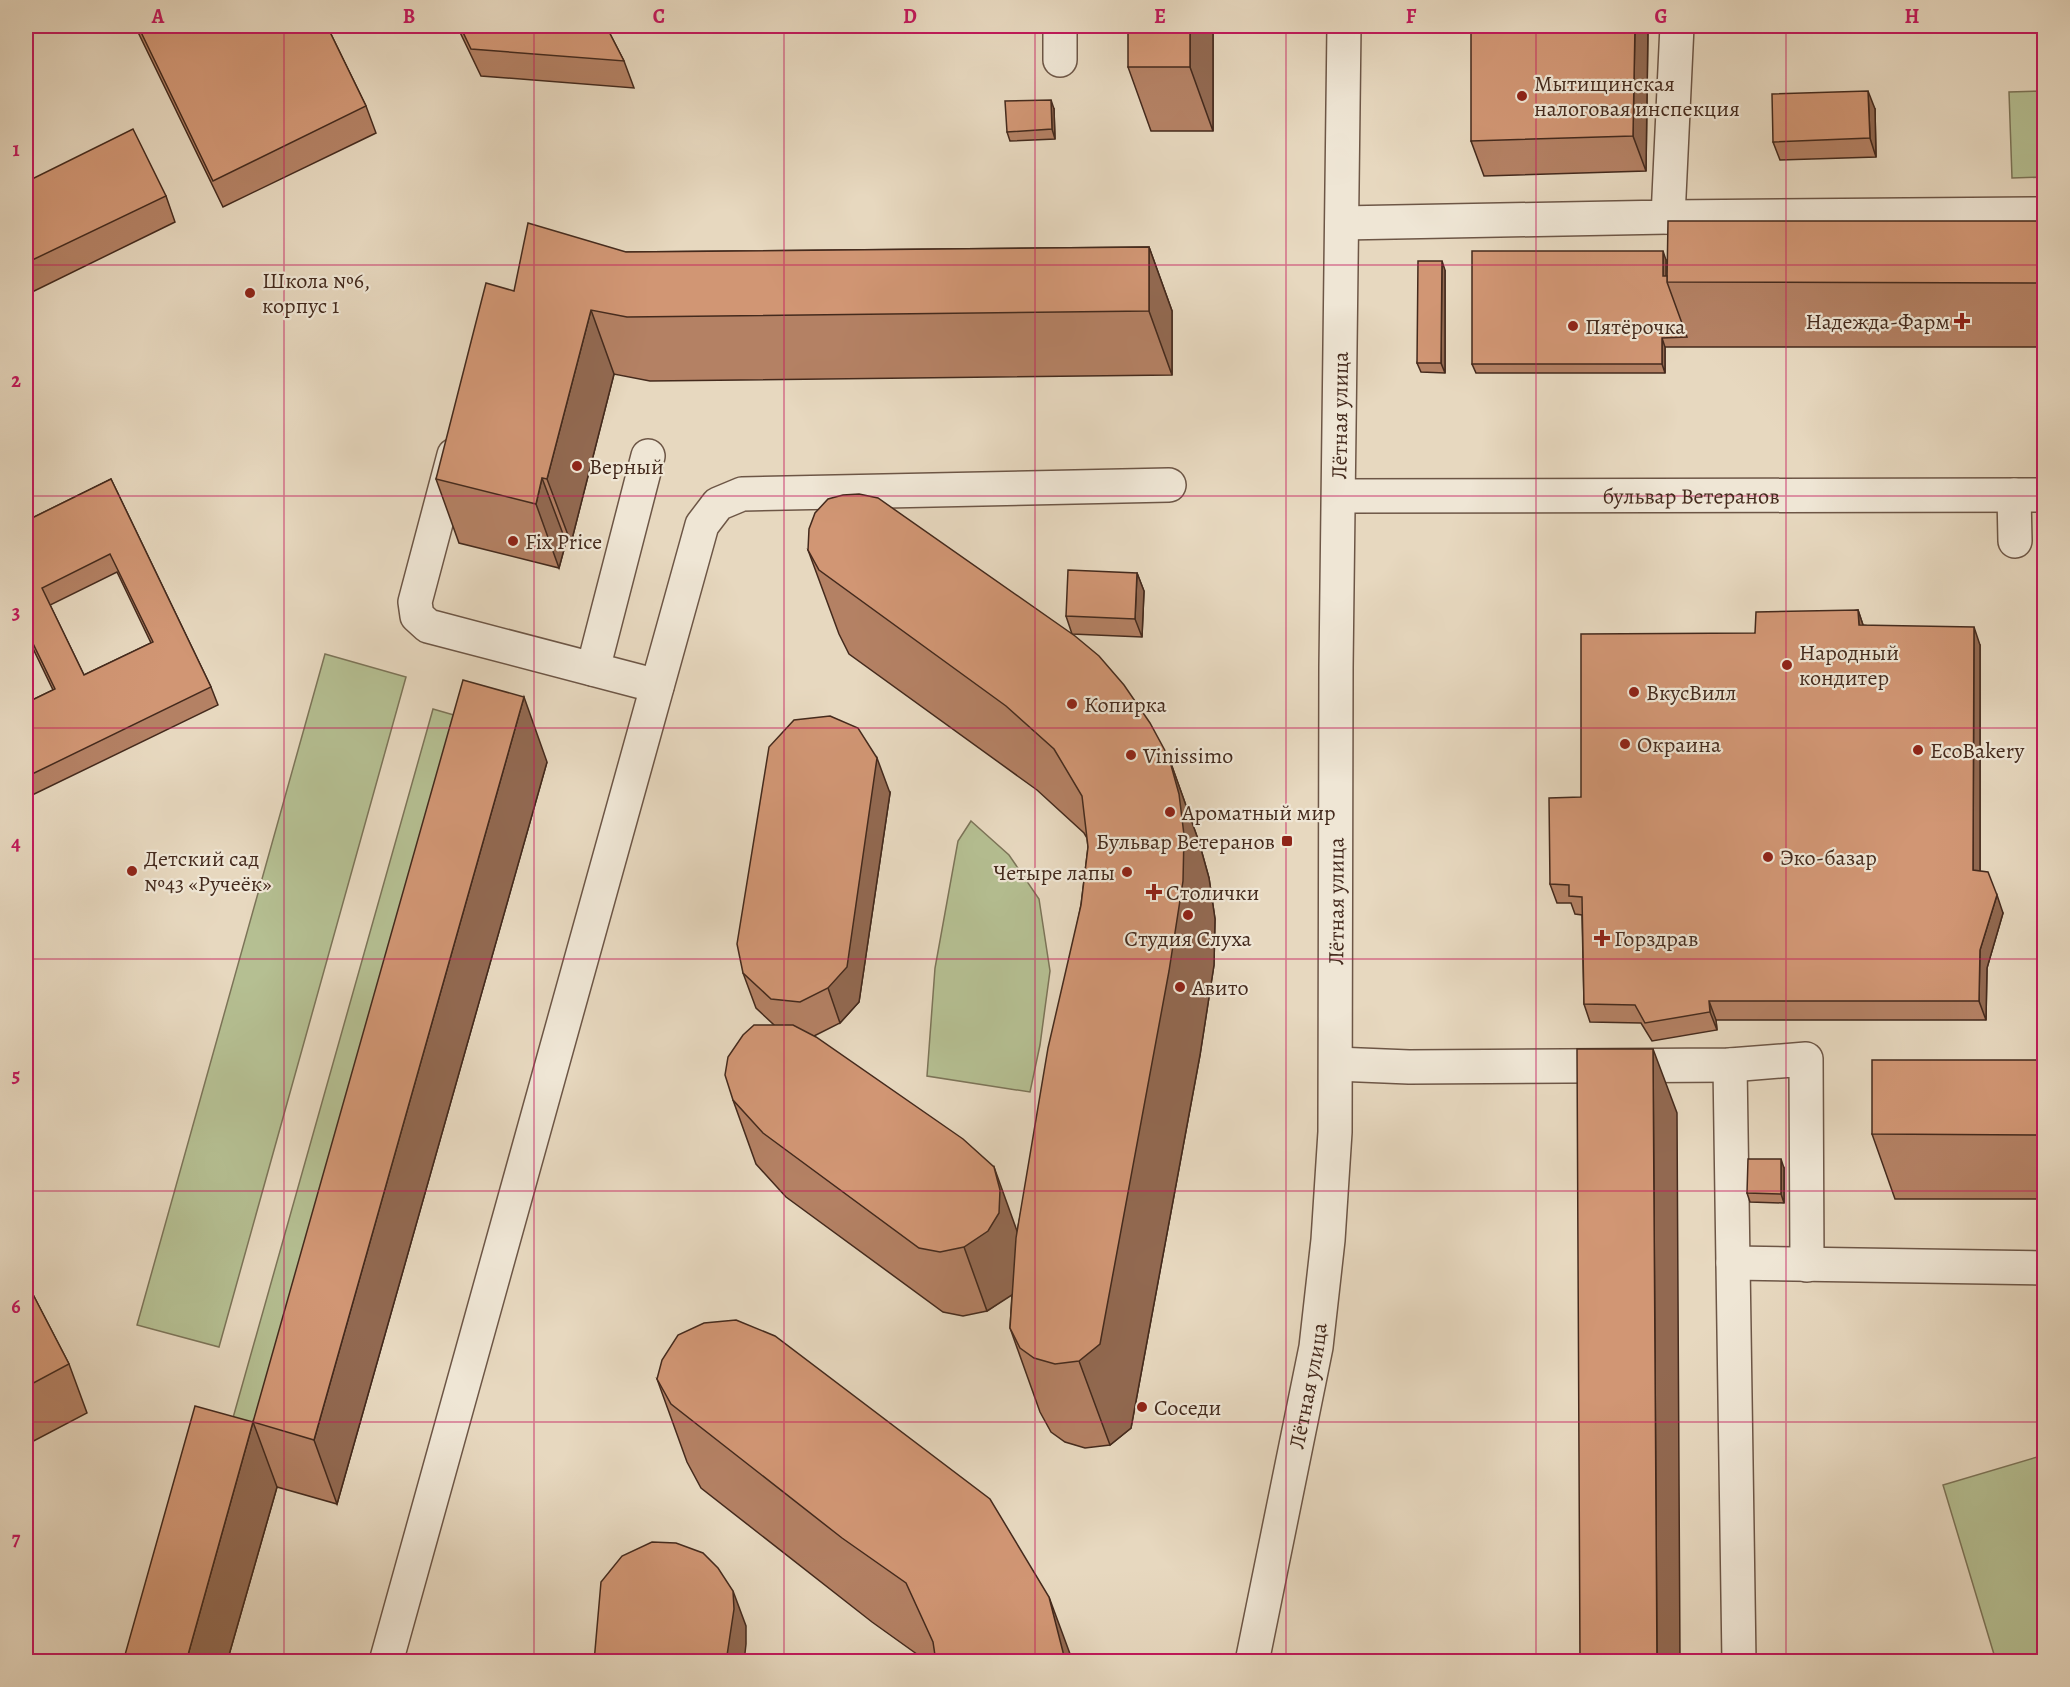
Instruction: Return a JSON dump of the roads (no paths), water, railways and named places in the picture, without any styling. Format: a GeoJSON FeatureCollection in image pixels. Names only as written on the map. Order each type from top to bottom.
{"type":"FeatureCollection","features":[{"type":"Feature","properties":{"kind":"street"},"geometry":{"type":"LineString","coordinates":[[1060,26],[1060,60]]}},
{"type":"Feature","properties":{"kind":"street","name":"Лётная улица"},"geometry":{"type":"LineString","coordinates":[[1252,1662],[1316,1347],[1328,1240],[1336,1064],[1344,26]]}},
{"type":"Feature","properties":{"kind":"street"},"geometry":{"type":"LineString","coordinates":[[1668,217],[1677,26]]}},
{"type":"Feature","properties":{"kind":"street"},"geometry":{"type":"LineString","coordinates":[[1342,223],[1668,217],[2044,214]]}},
{"type":"Feature","properties":{"kind":"street"},"geometry":{"type":"LineString","coordinates":[[462,422],[415,602],[417,616],[428,626],[657,686]]}},
{"type":"Feature","properties":{"kind":"street"},"geometry":{"type":"LineString","coordinates":[[593,669],[648,456]]}},
{"type":"Feature","properties":{"kind":"street"},"geometry":{"type":"LineString","coordinates":[[386,1662],[702,525],[718,504],[742,494],[1169,485]]}},
{"type":"Feature","properties":{"kind":"street"},"geometry":{"type":"LineString","coordinates":[[2015,541],[2030,495]]}},
{"type":"Feature","properties":{"kind":"street","name":"бульвар Ветеранов"},"geometry":{"type":"LineString","coordinates":[[1339,496],[2030,495]]}},
{"type":"Feature","properties":{"kind":"street"},"geometry":{"type":"LineString","coordinates":[[1336,1064],[1409,1067],[1730,1065],[1806,1059],[1807,1265]]}},
{"type":"Feature","properties":{"kind":"street"},"geometry":{"type":"LineString","coordinates":[[1730,1065],[1739,1662]]}},
{"type":"Feature","properties":{"kind":"street"},"geometry":{"type":"LineString","coordinates":[[1732,1263],[2044,1268]]}},
{"type":"Feature","properties":{"kind":"place","name":"Мытищинская налоговая инспекция"},"geometry":{"type":"Point","coordinates":[1522,96]}},
{"type":"Feature","properties":{"kind":"place","name":"Школа №6, корпус 1"},"geometry":{"type":"Point","coordinates":[250,293]}},
{"type":"Feature","properties":{"kind":"place","name":"Надежда-Фарм"},"geometry":{"type":"Point","coordinates":[1962,321]}},
{"type":"Feature","properties":{"kind":"place","name":"Пятёрочка"},"geometry":{"type":"Point","coordinates":[1573,326]}},
{"type":"Feature","properties":{"kind":"place","name":"Верный"},"geometry":{"type":"Point","coordinates":[577,466]}},
{"type":"Feature","properties":{"kind":"place","name":"Fix Price"},"geometry":{"type":"Point","coordinates":[513,541]}},
{"type":"Feature","properties":{"kind":"place","name":"Народный кондитер"},"geometry":{"type":"Point","coordinates":[1787,665]}},
{"type":"Feature","properties":{"kind":"place","name":"ВкусВилл"},"geometry":{"type":"Point","coordinates":[1634,692]}},
{"type":"Feature","properties":{"kind":"place","name":"Копирка"},"geometry":{"type":"Point","coordinates":[1072,704]}},
{"type":"Feature","properties":{"kind":"place","name":"Окраина"},"geometry":{"type":"Point","coordinates":[1625,744]}},
{"type":"Feature","properties":{"kind":"place","name":"EcoBakery"},"geometry":{"type":"Point","coordinates":[1918,750]}},
{"type":"Feature","properties":{"kind":"place","name":"Vinissimo"},"geometry":{"type":"Point","coordinates":[1131,755]}},
{"type":"Feature","properties":{"kind":"place","name":"Ароматный мир"},"geometry":{"type":"Point","coordinates":[1170,812]}},
{"type":"Feature","properties":{"kind":"place","name":"Бульвар Ветеранов"},"geometry":{"type":"Point","coordinates":[1287,841]}},
{"type":"Feature","properties":{"kind":"place","name":"Эко-базар"},"geometry":{"type":"Point","coordinates":[1768,857]}},
{"type":"Feature","properties":{"kind":"place","name":"Детский сад №43 «Ручеёк»"},"geometry":{"type":"Point","coordinates":[132,871]}},
{"type":"Feature","properties":{"kind":"place","name":"Четыре лапы"},"geometry":{"type":"Point","coordinates":[1127,872]}},
{"type":"Feature","properties":{"kind":"place","name":"Столички"},"geometry":{"type":"Point","coordinates":[1154,892]}},
{"type":"Feature","properties":{"kind":"place","name":"Студия Слуха"},"geometry":{"type":"Point","coordinates":[1188,915]}},
{"type":"Feature","properties":{"kind":"place","name":"Горздрав"},"geometry":{"type":"Point","coordinates":[1602,938]}},
{"type":"Feature","properties":{"kind":"place","name":"Авито"},"geometry":{"type":"Point","coordinates":[1180,987]}},
{"type":"Feature","properties":{"kind":"place","name":"Соседи"},"geometry":{"type":"Point","coordinates":[1142,1407]}}]}
